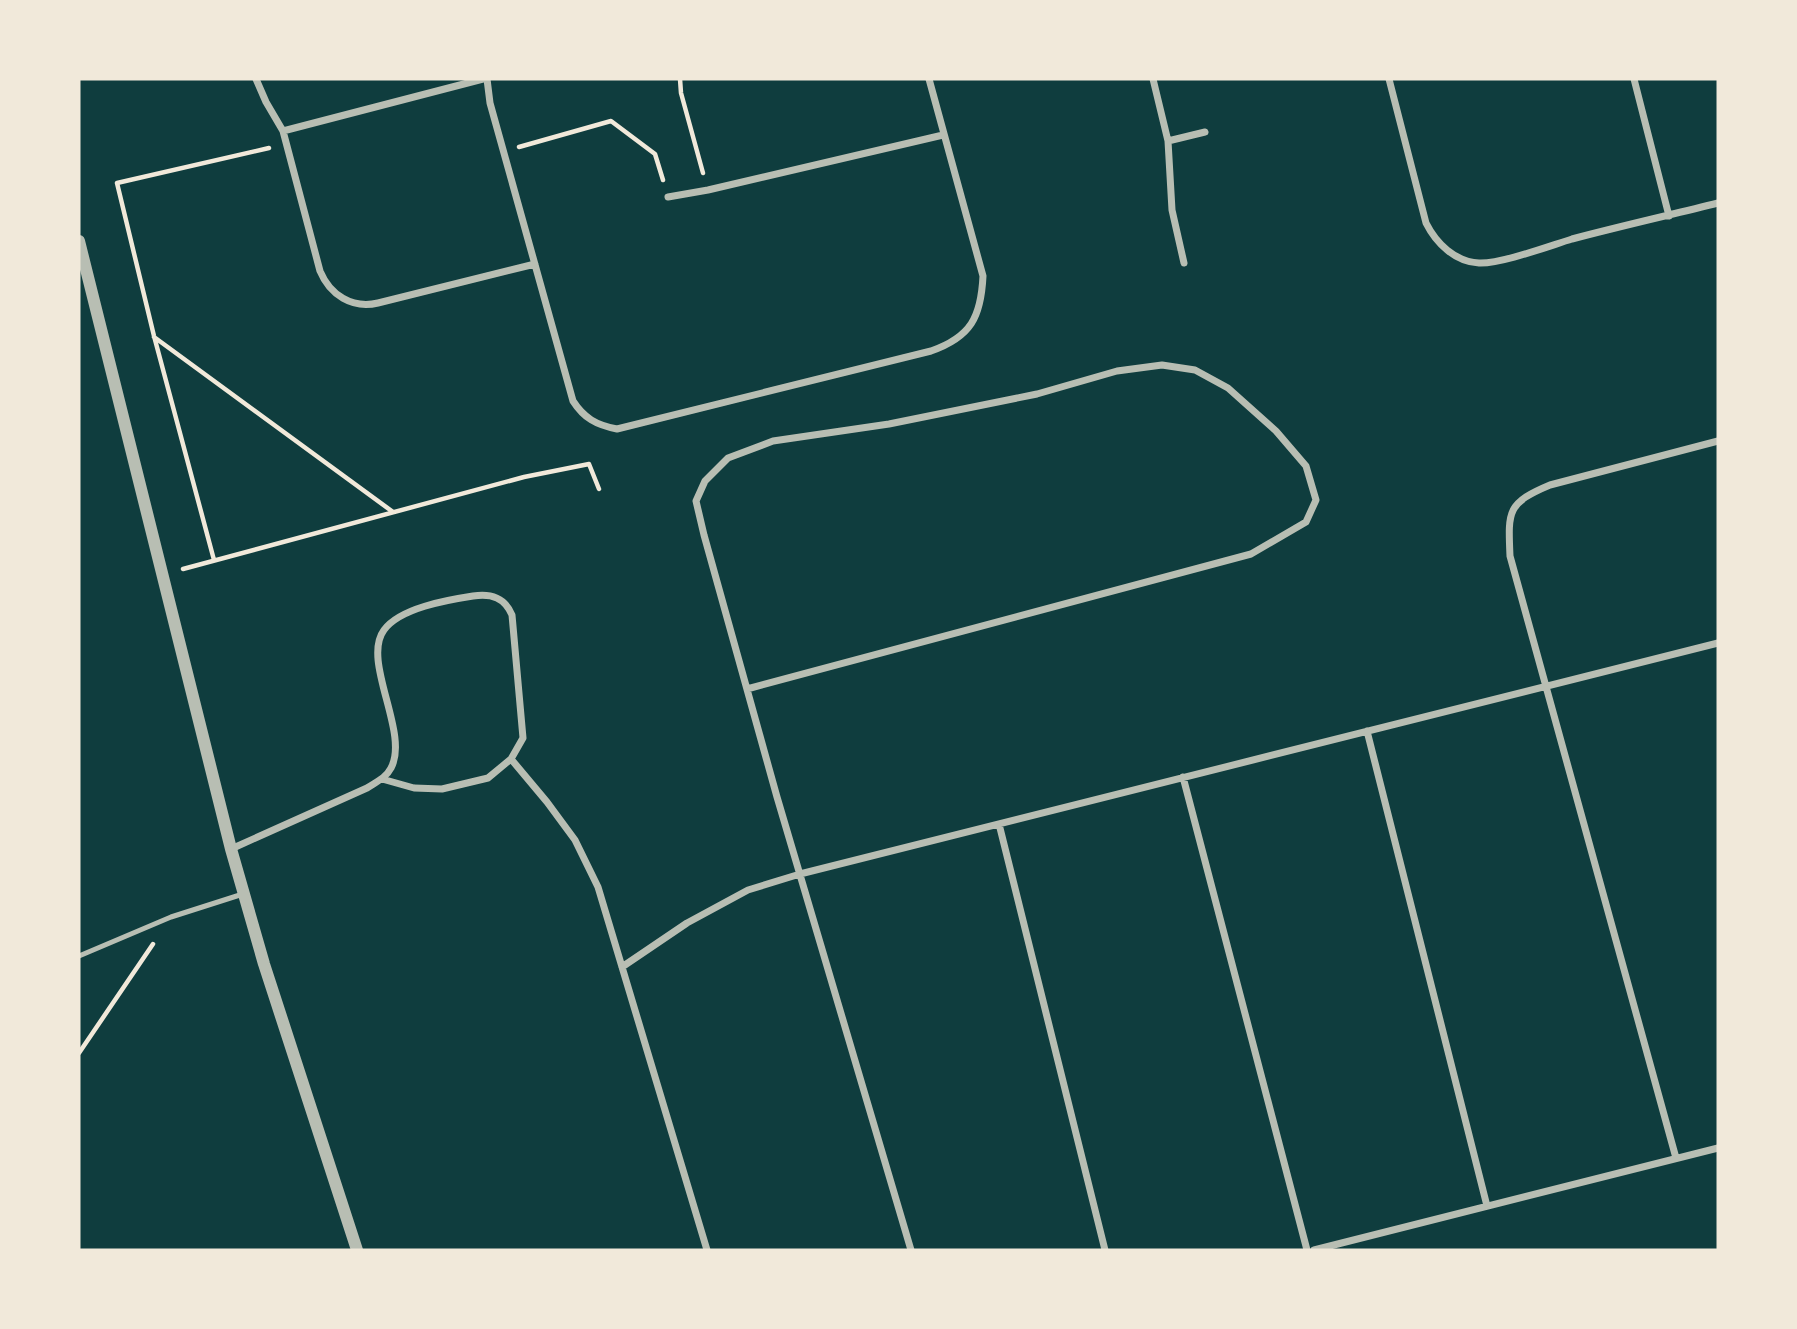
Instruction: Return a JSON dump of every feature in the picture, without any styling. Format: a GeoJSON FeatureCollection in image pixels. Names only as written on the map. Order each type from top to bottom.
{"type":"FeatureCollection","features":[{"type":"Feature","properties":{"kind":"street"},"geometry":{"type":"LineString","coordinates":[[256,79],[284,131],[320,271],[331,288],[347,301],[362,305],[378,303],[534,264]]}},
{"type":"Feature","properties":{"kind":"street"},"geometry":{"type":"LineString","coordinates":[[284,131],[485,79],[489,103],[573,401],[582,415],[600,426],[617,429],[931,351],[947,346],[961,336],[974,320],[982,303],[983,276],[929,79]]}},
{"type":"Feature","properties":{"kind":"street"},"geometry":{"type":"LineString","coordinates":[[1153,79],[1168,141],[1172,210],[1184,262]]}},
{"type":"Feature","properties":{"kind":"street"},"geometry":{"type":"LineString","coordinates":[[1389,79],[1426,223],[1439,243],[1456,257],[1478,263],[1490,262],[1718,203]]}},
{"type":"Feature","properties":{"kind":"street"},"geometry":{"type":"LineString","coordinates":[[1634,79],[1669,216]]}},
{"type":"Feature","properties":{"kind":"street"},"geometry":{"type":"LineString","coordinates":[[1168,141],[1205,132]]}},
{"type":"Feature","properties":{"kind":"street"},"geometry":{"type":"LineString","coordinates":[[668,197],[943,135]]}},
{"type":"Feature","properties":{"kind":"street"},"geometry":{"type":"LineString","coordinates":[[79,241],[243,894],[271,989],[357,1250]]}},
{"type":"Feature","properties":{"kind":"street"},"geometry":{"type":"LineString","coordinates":[[747,689],[1251,554],[1306,522],[1316,500],[1306,466],[1276,431],[1228,388],[1195,370],[1162,365],[1117,372],[1037,394],[889,424],[773,441],[729,458],[705,481],[696,501],[747,689],[800,874],[911,1250]]}},
{"type":"Feature","properties":{"kind":"street"},"geometry":{"type":"LineString","coordinates":[[1676,1158],[1510,556],[1508,520],[1525,495],[1577,476],[1718,441]]}},
{"type":"Feature","properties":{"kind":"street"},"geometry":{"type":"LineString","coordinates":[[231,849],[367,788],[382,779],[392,766],[395,749],[377,656],[383,630],[413,610],[476,595],[492,595],[501,599],[512,615],[523,738],[511,759],[488,778],[442,789],[414,788],[382,779]]}},
{"type":"Feature","properties":{"kind":"street"},"geometry":{"type":"LineString","coordinates":[[622,967],[687,923],[748,890],[800,874],[1718,643]]}},
{"type":"Feature","properties":{"kind":"street"},"geometry":{"type":"LineString","coordinates":[[1367,731],[1487,1206]]}},
{"type":"Feature","properties":{"kind":"street"},"geometry":{"type":"LineString","coordinates":[[511,759],[575,840],[598,887],[706,1250]]}},
{"type":"Feature","properties":{"kind":"street"},"geometry":{"type":"LineString","coordinates":[[1183,777],[1307,1250]]}},
{"type":"Feature","properties":{"kind":"street"},"geometry":{"type":"LineString","coordinates":[[999,824],[1105,1250]]}},
{"type":"Feature","properties":{"kind":"street"},"geometry":{"type":"LineString","coordinates":[[1314,1250],[1718,1148]]}},
{"type":"Feature","properties":{"kind":"lane"},"geometry":{"type":"LineString","coordinates":[[79,956],[171,917],[243,894]]}},
{"type":"Feature","properties":{"kind":"path"},"geometry":{"type":"LineString","coordinates":[[680,79],[681,93],[708,190]]}},
{"type":"Feature","properties":{"kind":"path"},"geometry":{"type":"LineString","coordinates":[[503,152],[611,121],[655,154],[668,197]]}},
{"type":"Feature","properties":{"kind":"path"},"geometry":{"type":"LineString","coordinates":[[214,559],[154,336],[117,183],[286,143]]}},
{"type":"Feature","properties":{"kind":"path"},"geometry":{"type":"LineString","coordinates":[[154,336],[394,513]]}},
{"type":"Feature","properties":{"kind":"path"},"geometry":{"type":"LineString","coordinates":[[162,575],[524,477],[589,464],[599,489]]}},
{"type":"Feature","properties":{"kind":"path"},"geometry":{"type":"LineString","coordinates":[[79,1053],[171,917]]}}]}
